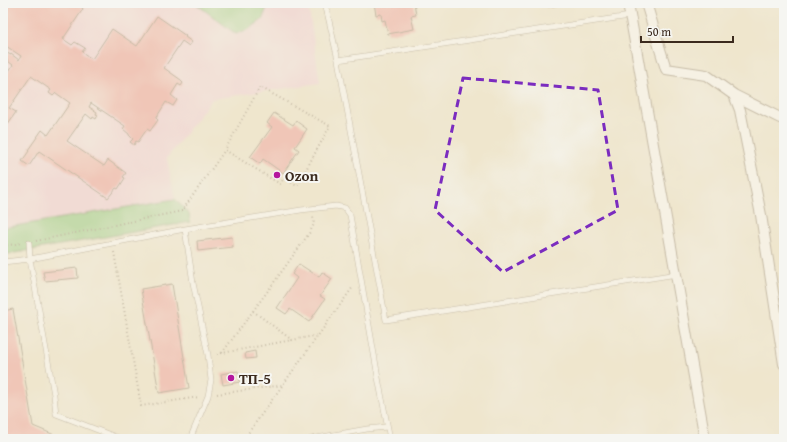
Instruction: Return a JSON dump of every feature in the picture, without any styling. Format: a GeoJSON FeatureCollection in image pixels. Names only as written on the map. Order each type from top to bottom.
{"type":"FeatureCollection","features":[{"type":"Feature","properties":{"kind":"street"},"geometry":{"type":"LineString","coordinates":[[628,3],[705,439]]}},
{"type":"Feature","properties":{"kind":"street"},"geometry":{"type":"LineString","coordinates":[[646,3],[666,69],[706,75],[734,95],[784,119]]}},
{"type":"Feature","properties":{"kind":"street"},"geometry":{"type":"LineString","coordinates":[[734,95],[740,110],[761,215],[784,364]]}},
{"type":"Feature","properties":{"kind":"lane"},"geometry":{"type":"LineString","coordinates":[[325,3],[338,60],[386,320],[677,274]]}},
{"type":"Feature","properties":{"kind":"lane"},"geometry":{"type":"LineString","coordinates":[[338,60],[630,16]]}},
{"type":"Feature","properties":{"kind":"lane"},"geometry":{"type":"LineString","coordinates":[[3,262],[30,259],[185,229],[312,209],[336,206],[345,208],[350,214],[390,439]]}},
{"type":"Feature","properties":{"kind":"lane"},"geometry":{"type":"LineString","coordinates":[[185,229],[193,283],[208,355],[211,380],[208,396],[190,439]]}},
{"type":"Feature","properties":{"kind":"lane"},"geometry":{"type":"LineString","coordinates":[[29,243],[30,259],[56,414],[121,439]]}},
{"type":"Feature","properties":{"kind":"lane"},"geometry":{"type":"LineString","coordinates":[[311,439],[387,427]]}},
{"type":"Feature","properties":{"kind":"path"},"geometry":{"type":"LineString","coordinates":[[3,246],[29,243],[182,211],[225,150],[260,87],[330,126],[297,186],[284,178],[280,184],[225,150]]}},
{"type":"Feature","properties":{"kind":"path"},"geometry":{"type":"LineString","coordinates":[[222,353],[310,232],[314,224],[312,209]]}},
{"type":"Feature","properties":{"kind":"path"},"geometry":{"type":"LineString","coordinates":[[112,243],[141,406],[283,385]]}},
{"type":"Feature","properties":{"kind":"path"},"geometry":{"type":"LineString","coordinates":[[244,439],[361,278]]}},
{"type":"Feature","properties":{"kind":"path"},"geometry":{"type":"LineString","coordinates":[[253,311],[292,340]]}},
{"type":"Feature","properties":{"kind":"path"},"geometry":{"type":"LineString","coordinates":[[208,355],[320,334]]}},
{"type":"Feature","properties":{"kind":"highlighted area"},"geometry":{"type":"Polygon","coordinates":[[[463,78],[598,90],[618,210],[503,272],[435,210],[463,78]]]}},
{"type":"Feature","properties":{"kind":"shaded area"},"geometry":{"type":"Polygon","coordinates":[[[3,3],[308,3],[320,83],[212,99],[167,158],[175,199],[3,228],[3,3]]]}},
{"type":"Feature","properties":{"kind":"green space"},"geometry":{"type":"Polygon","coordinates":[[[195,3],[268,3],[268,5],[262,20],[249,29],[236,34],[195,3]]]}},
{"type":"Feature","properties":{"kind":"green space"},"geometry":{"type":"Polygon","coordinates":[[[175,199],[189,214],[190,222],[3,255],[3,228],[175,199]]]}},
{"type":"Feature","properties":{"kind":"building"},"geometry":{"type":"Polygon","coordinates":[[[3,3],[74,3],[78,6],[80,4],[84,6],[63,39],[72,45],[75,42],[85,48],[82,52],[92,59],[112,29],[137,46],[157,16],[186,36],[185,37],[192,42],[189,46],[182,41],[164,68],[183,83],[181,86],[178,84],[171,95],[177,100],[173,106],[166,102],[156,118],[158,120],[150,131],[147,129],[138,142],[136,141],[134,145],[130,142],[133,139],[123,129],[125,126],[91,103],[89,107],[97,112],[96,114],[98,115],[96,119],[93,117],[92,119],[86,114],[67,141],[104,166],[108,160],[126,173],[123,177],[125,178],[118,189],[116,188],[108,198],[39,151],[29,166],[22,161],[42,130],[48,135],[70,103],[56,93],[53,96],[49,93],[51,90],[31,76],[9,108],[16,112],[3,131],[3,80],[13,65],[4,58],[7,53],[19,60],[21,56],[3,44],[3,3]]]}},
{"type":"Feature","properties":{"kind":"building"},"geometry":{"type":"Polygon","coordinates":[[[374,3],[414,3],[416,15],[411,16],[414,29],[388,34],[385,20],[382,21],[381,14],[376,15],[374,3]]]}},
{"type":"Feature","properties":{"kind":"building"},"geometry":{"type":"Polygon","coordinates":[[[547,3],[566,3],[566,4],[548,7],[547,3]]]}},
{"type":"Feature","properties":{"kind":"building"},"geometry":{"type":"Polygon","coordinates":[[[274,113],[293,125],[296,121],[307,129],[295,147],[299,150],[283,173],[263,159],[260,164],[250,157],[272,127],[267,123],[274,113]]]}},
{"type":"Feature","properties":{"kind":"building"},"geometry":{"type":"Polygon","coordinates":[[[232,237],[233,247],[198,251],[197,241],[232,237]]]}},
{"type":"Feature","properties":{"kind":"building"},"geometry":{"type":"Polygon","coordinates":[[[299,264],[319,277],[322,272],[332,279],[320,296],[325,299],[309,322],[290,309],[286,314],[277,308],[297,278],[292,274],[299,264]]]}},
{"type":"Feature","properties":{"kind":"building"},"geometry":{"type":"Polygon","coordinates":[[[77,268],[78,278],[45,281],[43,272],[77,268]]]}},
{"type":"Feature","properties":{"kind":"building"},"geometry":{"type":"Polygon","coordinates":[[[172,284],[189,388],[159,393],[141,289],[172,284]]]}},
{"type":"Feature","properties":{"kind":"building"},"geometry":{"type":"Polygon","coordinates":[[[13,309],[33,426],[64,439],[6,439],[3,421],[3,311],[13,309]]]}},
{"type":"Feature","properties":{"kind":"building"},"geometry":{"type":"Polygon","coordinates":[[[255,351],[256,358],[246,359],[245,353],[255,351]]]}},
{"type":"Feature","properties":{"kind":"building","name":"ТП-5"},"geometry":{"type":"Polygon","coordinates":[[[238,371],[240,382],[223,385],[221,374],[238,371]]]}},
{"type":"Feature","properties":{"kind":"place","name":"Ozon"},"geometry":{"type":"Point","coordinates":[277,175]}},
{"type":"Feature","properties":{"kind":"place","name":"ТП-5"},"geometry":{"type":"Point","coordinates":[231,378]}}]}
